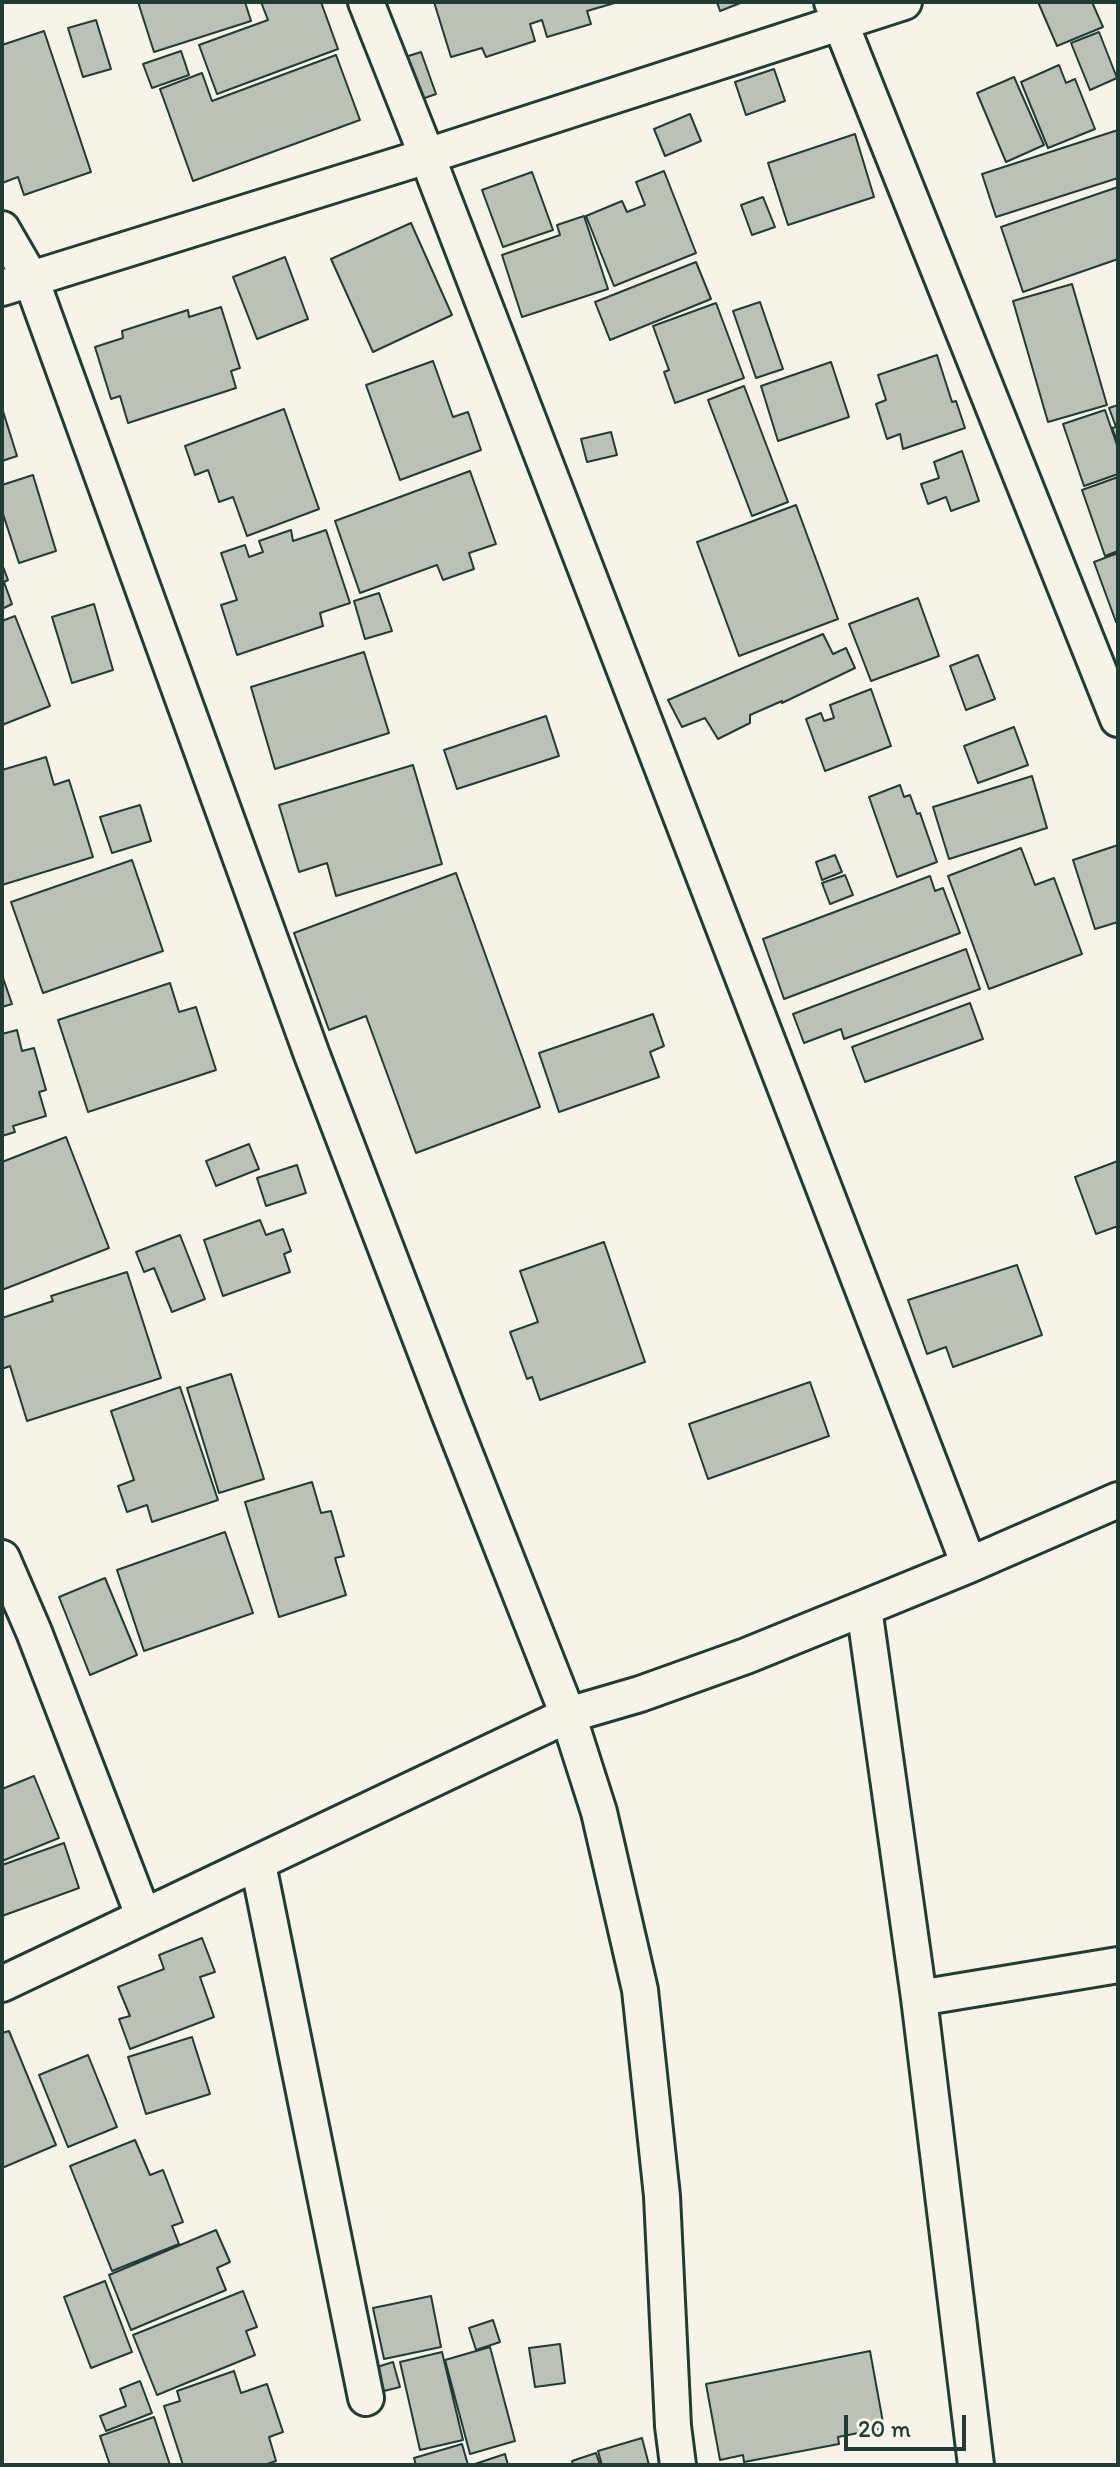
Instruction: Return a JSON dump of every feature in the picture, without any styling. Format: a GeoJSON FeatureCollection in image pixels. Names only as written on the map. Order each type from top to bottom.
{"type":"FeatureCollection","features":[{"type":"Feature","properties":{"kind":"street"},"geometry":{"type":"LineString","coordinates":[[366,2],[969,1565]]}},
{"type":"Feature","properties":{"kind":"street"},"geometry":{"type":"LineString","coordinates":[[17,283],[427,156],[835,13],[904,2]]}},
{"type":"Feature","properties":{"kind":"street"},"geometry":{"type":"LineString","coordinates":[[835,13],[1118,719]]}},
{"type":"Feature","properties":{"kind":"street"},"geometry":{"type":"LineString","coordinates":[[2,229],[17,283],[443,1398],[568,1715],[599,1812],[640,1990],[662,2196],[673,2426],[678,2465]]}},
{"type":"Feature","properties":{"kind":"street"},"geometry":{"type":"LineString","coordinates":[[2,1984],[568,1715],[640,1694],[733,1661],[969,1565],[1118,1500]]}},
{"type":"Feature","properties":{"kind":"street"},"geometry":{"type":"LineString","coordinates":[[2,1558],[34,1632],[143,1915]]}},
{"type":"Feature","properties":{"kind":"street"},"geometry":{"type":"LineString","coordinates":[[864,1608],[919,1998],[976,2465]]}},
{"type":"Feature","properties":{"kind":"street"},"geometry":{"type":"LineString","coordinates":[[258,1864],[366,2398]]}},
{"type":"Feature","properties":{"kind":"street"},"geometry":{"type":"LineString","coordinates":[[919,1998],[1118,1965]]}},
{"type":"Feature","properties":{"kind":"building"},"geometry":{"type":"Polygon","coordinates":[[[138,2],[245,2],[251,21],[154,52],[138,2]]]}},
{"type":"Feature","properties":{"kind":"building"},"geometry":{"type":"Polygon","coordinates":[[[261,2],[321,2],[338,49],[217,94],[199,45],[268,20],[261,2]]]}},
{"type":"Feature","properties":{"kind":"building"},"geometry":{"type":"Polygon","coordinates":[[[434,2],[618,2],[587,11],[591,24],[547,37],[542,20],[530,24],[535,41],[486,57],[482,48],[451,57],[434,2]]]}},
{"type":"Feature","properties":{"kind":"building"},"geometry":{"type":"Polygon","coordinates":[[[717,2],[743,2],[720,11],[717,2]]]}},
{"type":"Feature","properties":{"kind":"building"},"geometry":{"type":"Polygon","coordinates":[[[1038,2],[1092,2],[1103,27],[1057,46],[1038,2]]]}},
{"type":"Feature","properties":{"kind":"building"},"geometry":{"type":"Polygon","coordinates":[[[96,20],[111,69],[83,77],[68,28],[96,20]]]}},
{"type":"Feature","properties":{"kind":"building"},"geometry":{"type":"Polygon","coordinates":[[[44,31],[91,172],[24,195],[18,177],[2,183],[2,45],[44,31]]]}},
{"type":"Feature","properties":{"kind":"building"},"geometry":{"type":"Polygon","coordinates":[[[1099,32],[1117,78],[1090,90],[1071,43],[1099,32]]]}},
{"type":"Feature","properties":{"kind":"building"},"geometry":{"type":"Polygon","coordinates":[[[181,51],[189,75],[152,88],[143,64],[181,51]]]}},
{"type":"Feature","properties":{"kind":"building"},"geometry":{"type":"Polygon","coordinates":[[[421,52],[436,94],[411,103],[396,60],[421,52]]]}},
{"type":"Feature","properties":{"kind":"building"},"geometry":{"type":"Polygon","coordinates":[[[336,55],[360,120],[193,181],[160,89],[202,73],[212,101],[336,55]]]}},
{"type":"Feature","properties":{"kind":"building"},"geometry":{"type":"Polygon","coordinates":[[[1059,65],[1066,83],[1075,79],[1095,129],[1048,148],[1021,82],[1059,65]]]}},
{"type":"Feature","properties":{"kind":"building"},"geometry":{"type":"Polygon","coordinates":[[[774,69],[785,101],[746,115],[735,82],[774,69]]]}},
{"type":"Feature","properties":{"kind":"building"},"geometry":{"type":"Polygon","coordinates":[[[1014,77],[1044,145],[1006,162],[977,93],[1014,77]]]}},
{"type":"Feature","properties":{"kind":"building"},"geometry":{"type":"Polygon","coordinates":[[[690,114],[701,141],[665,156],[654,129],[690,114]]]}},
{"type":"Feature","properties":{"kind":"building"},"geometry":{"type":"Polygon","coordinates":[[[1118,130],[1118,178],[996,217],[982,174],[1118,130]]]}},
{"type":"Feature","properties":{"kind":"building"},"geometry":{"type":"Polygon","coordinates":[[[855,134],[874,197],[788,225],[768,163],[855,134]]]}},
{"type":"Feature","properties":{"kind":"building"},"geometry":{"type":"Polygon","coordinates":[[[664,171],[696,253],[614,286],[586,216],[622,201],[627,212],[645,205],[636,182],[664,171]]]}},
{"type":"Feature","properties":{"kind":"building"},"geometry":{"type":"Polygon","coordinates":[[[532,172],[553,230],[503,247],[482,190],[532,172]]]}},
{"type":"Feature","properties":{"kind":"building"},"geometry":{"type":"Polygon","coordinates":[[[1118,187],[1118,259],[1023,292],[1001,227],[1118,187]]]}},
{"type":"Feature","properties":{"kind":"building"},"geometry":{"type":"Polygon","coordinates":[[[763,197],[775,227],[752,235],[741,205],[763,197]]]}},
{"type":"Feature","properties":{"kind":"building"},"geometry":{"type":"Polygon","coordinates":[[[584,216],[608,289],[522,317],[502,255],[560,235],[557,225],[584,216]]]}},
{"type":"Feature","properties":{"kind":"building"},"geometry":{"type":"Polygon","coordinates":[[[411,223],[452,315],[373,352],[331,259],[411,223]]]}},
{"type":"Feature","properties":{"kind":"building"},"geometry":{"type":"Polygon","coordinates":[[[285,257],[308,319],[257,339],[233,277],[285,257]]]}},
{"type":"Feature","properties":{"kind":"building"},"geometry":{"type":"Polygon","coordinates":[[[696,262],[711,299],[610,340],[595,302],[696,262]]]}},
{"type":"Feature","properties":{"kind":"building"},"geometry":{"type":"Polygon","coordinates":[[[1072,284],[1107,405],[1048,422],[1013,301],[1072,284]]]}},
{"type":"Feature","properties":{"kind":"building"},"geometry":{"type":"Polygon","coordinates":[[[760,302],[783,369],[756,378],[733,311],[760,302]]]}},
{"type":"Feature","properties":{"kind":"building"},"geometry":{"type":"Polygon","coordinates":[[[716,303],[744,378],[675,403],[664,372],[669,370],[653,326],[716,303]]]}},
{"type":"Feature","properties":{"kind":"building"},"geometry":{"type":"Polygon","coordinates":[[[221,307],[240,368],[231,371],[236,388],[128,423],[120,396],[111,399],[95,347],[123,338],[122,331],[188,310],[189,317],[221,307]]]}},
{"type":"Feature","properties":{"kind":"building"},"geometry":{"type":"Polygon","coordinates":[[[937,355],[952,402],[956,401],[965,428],[903,449],[900,434],[887,439],[876,404],[886,400],[878,375],[937,355]]]}},
{"type":"Feature","properties":{"kind":"building"},"geometry":{"type":"Polygon","coordinates":[[[433,361],[453,417],[468,412],[481,450],[400,480],[366,385],[433,361]]]}},
{"type":"Feature","properties":{"kind":"building"},"geometry":{"type":"Polygon","coordinates":[[[831,362],[849,417],[778,441],[761,386],[831,362]]]}},
{"type":"Feature","properties":{"kind":"building"},"geometry":{"type":"Polygon","coordinates":[[[744,386],[788,502],[752,516],[708,400],[744,386]]]}},
{"type":"Feature","properties":{"kind":"building"},"geometry":{"type":"Polygon","coordinates":[[[1118,405],[1118,443],[1109,408],[1118,405]]]}},
{"type":"Feature","properties":{"kind":"building"},"geometry":{"type":"Polygon","coordinates":[[[2,408],[17,456],[2,461],[2,408]]]}},
{"type":"Feature","properties":{"kind":"building"},"geometry":{"type":"Polygon","coordinates":[[[284,409],[319,509],[247,536],[233,497],[219,502],[208,470],[195,475],[185,446],[284,409]]]}},
{"type":"Feature","properties":{"kind":"building"},"geometry":{"type":"Polygon","coordinates":[[[1105,410],[1118,448],[1118,474],[1084,486],[1063,424],[1105,410]]]}},
{"type":"Feature","properties":{"kind":"building"},"geometry":{"type":"Polygon","coordinates":[[[611,432],[617,455],[587,462],[581,439],[611,432]]]}},
{"type":"Feature","properties":{"kind":"building"},"geometry":{"type":"Polygon","coordinates":[[[962,451],[979,501],[951,511],[946,497],[928,504],[921,484],[939,478],[934,462],[962,451]]]}},
{"type":"Feature","properties":{"kind":"building"},"geometry":{"type":"Polygon","coordinates":[[[470,471],[496,544],[469,553],[474,569],[443,580],[437,565],[360,593],[335,521],[470,471]]]}},
{"type":"Feature","properties":{"kind":"building"},"geometry":{"type":"Polygon","coordinates":[[[33,475],[56,551],[19,563],[2,511],[2,485],[33,475]]]}},
{"type":"Feature","properties":{"kind":"building"},"geometry":{"type":"Polygon","coordinates":[[[1118,477],[1118,551],[1105,556],[1082,490],[1118,477]]]}},
{"type":"Feature","properties":{"kind":"building"},"geometry":{"type":"Polygon","coordinates":[[[796,505],[838,619],[739,656],[697,542],[796,505]]]}},
{"type":"Feature","properties":{"kind":"building"},"geometry":{"type":"Polygon","coordinates":[[[291,530],[293,541],[326,530],[350,603],[320,613],[323,626],[237,655],[221,605],[237,600],[221,553],[245,545],[249,557],[263,552],[259,541],[291,530]]]}},
{"type":"Feature","properties":{"kind":"building"},"geometry":{"type":"Polygon","coordinates":[[[1118,553],[1118,621],[1116,622],[1094,562],[1118,553]]]}},
{"type":"Feature","properties":{"kind":"building"},"geometry":{"type":"Polygon","coordinates":[[[2,564],[8,580],[4,582],[12,604],[2,609],[2,564]]]}},
{"type":"Feature","properties":{"kind":"building"},"geometry":{"type":"Polygon","coordinates":[[[379,593],[392,631],[365,639],[354,601],[379,593]]]}},
{"type":"Feature","properties":{"kind":"building"},"geometry":{"type":"Polygon","coordinates":[[[918,598],[939,656],[871,681],[849,624],[918,598]]]}},
{"type":"Feature","properties":{"kind":"building"},"geometry":{"type":"Polygon","coordinates":[[[94,604],[113,670],[72,683],[52,617],[94,604]]]}},
{"type":"Feature","properties":{"kind":"building"},"geometry":{"type":"Polygon","coordinates":[[[15,616],[50,706],[2,725],[2,621],[15,616]]]}},
{"type":"Feature","properties":{"kind":"building"},"geometry":{"type":"Polygon","coordinates":[[[823,634],[833,654],[846,648],[855,668],[750,715],[750,723],[718,739],[705,718],[682,727],[668,700],[823,634]]]}},
{"type":"Feature","properties":{"kind":"building"},"geometry":{"type":"Polygon","coordinates":[[[364,652],[389,733],[275,769],[251,687],[364,652]]]}},
{"type":"Feature","properties":{"kind":"building"},"geometry":{"type":"Polygon","coordinates":[[[978,655],[995,699],[966,710],[950,666],[978,655]]]}},
{"type":"Feature","properties":{"kind":"building"},"geometry":{"type":"Polygon","coordinates":[[[871,689],[891,746],[825,771],[806,719],[821,713],[824,721],[834,718],[830,705],[871,689]]]}},
{"type":"Feature","properties":{"kind":"building"},"geometry":{"type":"Polygon","coordinates":[[[546,716],[559,756],[457,789],[444,750],[546,716]]]}},
{"type":"Feature","properties":{"kind":"building"},"geometry":{"type":"Polygon","coordinates":[[[1014,727],[1028,765],[978,783],[964,746],[1014,727]]]}},
{"type":"Feature","properties":{"kind":"building"},"geometry":{"type":"Polygon","coordinates":[[[46,757],[54,785],[69,780],[93,857],[2,885],[2,770],[46,757]]]}},
{"type":"Feature","properties":{"kind":"building"},"geometry":{"type":"Polygon","coordinates":[[[413,765],[442,864],[336,896],[327,863],[299,872],[279,805],[413,765]]]}},
{"type":"Feature","properties":{"kind":"building"},"geometry":{"type":"Polygon","coordinates":[[[1032,776],[1047,828],[949,859],[933,807],[1032,776]]]}},
{"type":"Feature","properties":{"kind":"building"},"geometry":{"type":"Polygon","coordinates":[[[900,785],[904,797],[910,795],[917,814],[920,813],[937,862],[897,877],[869,797],[900,785]]]}},
{"type":"Feature","properties":{"kind":"building"},"geometry":{"type":"Polygon","coordinates":[[[140,805],[151,841],[112,853],[100,817],[140,805]]]}},
{"type":"Feature","properties":{"kind":"building"},"geometry":{"type":"Polygon","coordinates":[[[1118,845],[1118,922],[1095,929],[1073,860],[1118,845]]]}},
{"type":"Feature","properties":{"kind":"building"},"geometry":{"type":"Polygon","coordinates":[[[1021,848],[1035,885],[1054,878],[1082,954],[989,989],[948,876],[1021,848]]]}},
{"type":"Feature","properties":{"kind":"building"},"geometry":{"type":"Polygon","coordinates":[[[835,855],[842,872],[822,880],[816,862],[835,855]]]}},
{"type":"Feature","properties":{"kind":"building"},"geometry":{"type":"Polygon","coordinates":[[[132,860],[163,951],[43,993],[11,902],[132,860]]]}},
{"type":"Feature","properties":{"kind":"building"},"geometry":{"type":"Polygon","coordinates":[[[456,873],[540,1107],[416,1153],[366,1016],[329,1030],[294,933],[456,873]]]}},
{"type":"Feature","properties":{"kind":"building"},"geometry":{"type":"Polygon","coordinates":[[[845,875],[853,895],[830,904],[822,883],[845,875]]]}},
{"type":"Feature","properties":{"kind":"building"},"geometry":{"type":"Polygon","coordinates":[[[930,876],[935,891],[943,888],[960,933],[784,999],[763,939],[930,876]]]}},
{"type":"Feature","properties":{"kind":"building"},"geometry":{"type":"Polygon","coordinates":[[[966,949],[980,989],[844,1039],[841,1029],[804,1043],[793,1014],[966,949]]]}},
{"type":"Feature","properties":{"kind":"building"},"geometry":{"type":"Polygon","coordinates":[[[2,975],[12,1004],[2,1007],[2,975]]]}},
{"type":"Feature","properties":{"kind":"building"},"geometry":{"type":"Polygon","coordinates":[[[170,983],[179,1012],[196,1007],[216,1070],[88,1112],[58,1020],[170,983]]]}},
{"type":"Feature","properties":{"kind":"building"},"geometry":{"type":"Polygon","coordinates":[[[970,1003],[983,1039],[865,1082],[852,1047],[970,1003]]]}},
{"type":"Feature","properties":{"kind":"building"},"geometry":{"type":"Polygon","coordinates":[[[653,1014],[664,1046],[650,1052],[659,1077],[559,1112],[539,1053],[653,1014]]]}},
{"type":"Feature","properties":{"kind":"building"},"geometry":{"type":"Polygon","coordinates":[[[17,1030],[22,1051],[34,1048],[46,1090],[39,1092],[46,1116],[13,1126],[15,1132],[2,1136],[2,1034],[17,1030]]]}},
{"type":"Feature","properties":{"kind":"building"},"geometry":{"type":"Polygon","coordinates":[[[66,1137],[109,1248],[2,1290],[2,1162],[66,1137]]]}},
{"type":"Feature","properties":{"kind":"building"},"geometry":{"type":"Polygon","coordinates":[[[249,1144],[259,1169],[216,1186],[206,1161],[249,1144]]]}},
{"type":"Feature","properties":{"kind":"building"},"geometry":{"type":"Polygon","coordinates":[[[1118,1161],[1118,1226],[1096,1234],[1075,1177],[1118,1161]]]}},
{"type":"Feature","properties":{"kind":"building"},"geometry":{"type":"Polygon","coordinates":[[[297,1165],[306,1193],[266,1206],[257,1178],[297,1165]]]}},
{"type":"Feature","properties":{"kind":"building"},"geometry":{"type":"Polygon","coordinates":[[[260,1220],[266,1235],[283,1229],[291,1251],[284,1254],[290,1272],[223,1296],[204,1240],[260,1220]]]}},
{"type":"Feature","properties":{"kind":"building"},"geometry":{"type":"Polygon","coordinates":[[[180,1235],[205,1299],[172,1312],[154,1268],[144,1272],[136,1252],[180,1235]]]}},
{"type":"Feature","properties":{"kind":"building"},"geometry":{"type":"Polygon","coordinates":[[[604,1242],[645,1362],[540,1400],[532,1377],[527,1379],[510,1332],[538,1322],[520,1271],[604,1242]]]}},
{"type":"Feature","properties":{"kind":"building"},"geometry":{"type":"Polygon","coordinates":[[[1017,1265],[1042,1335],[953,1367],[946,1347],[927,1354],[908,1300],[1017,1265]]]}},
{"type":"Feature","properties":{"kind":"building"},"geometry":{"type":"Polygon","coordinates":[[[127,1272],[161,1378],[27,1421],[10,1366],[2,1369],[2,1318],[53,1301],[51,1296],[127,1272]]]}},
{"type":"Feature","properties":{"kind":"building"},"geometry":{"type":"Polygon","coordinates":[[[231,1374],[264,1479],[219,1493],[187,1388],[231,1374]]]}},
{"type":"Feature","properties":{"kind":"building"},"geometry":{"type":"Polygon","coordinates":[[[810,1382],[829,1436],[708,1479],[689,1424],[810,1382]]]}},
{"type":"Feature","properties":{"kind":"building"},"geometry":{"type":"Polygon","coordinates":[[[180,1387],[218,1500],[152,1522],[147,1505],[127,1512],[118,1486],[134,1480],[111,1411],[180,1387]]]}},
{"type":"Feature","properties":{"kind":"building"},"geometry":{"type":"Polygon","coordinates":[[[312,1482],[321,1513],[331,1511],[344,1556],[335,1558],[346,1595],[279,1617],[245,1502],[312,1482]]]}},
{"type":"Feature","properties":{"kind":"building"},"geometry":{"type":"Polygon","coordinates":[[[225,1532],[253,1613],[144,1651],[117,1570],[225,1532]]]}},
{"type":"Feature","properties":{"kind":"building"},"geometry":{"type":"Polygon","coordinates":[[[105,1578],[137,1655],[90,1675],[59,1597],[105,1578]]]}},
{"type":"Feature","properties":{"kind":"building"},"geometry":{"type":"Polygon","coordinates":[[[34,1776],[59,1838],[2,1861],[2,1789],[34,1776]]]}},
{"type":"Feature","properties":{"kind":"building"},"geometry":{"type":"Polygon","coordinates":[[[64,1843],[79,1888],[2,1916],[2,1865],[64,1843]]]}},
{"type":"Feature","properties":{"kind":"building"},"geometry":{"type":"Polygon","coordinates":[[[202,1938],[215,1972],[200,1977],[214,2017],[130,2049],[119,2019],[130,2016],[118,1987],[164,1969],[159,1955],[202,1938]]]}},
{"type":"Feature","properties":{"kind":"building"},"geometry":{"type":"Polygon","coordinates":[[[9,2031],[56,2145],[2,2168],[2,2033],[9,2031]]]}},
{"type":"Feature","properties":{"kind":"building"},"geometry":{"type":"Polygon","coordinates":[[[192,2037],[210,2094],[146,2114],[128,2057],[192,2037]]]}},
{"type":"Feature","properties":{"kind":"building"},"geometry":{"type":"Polygon","coordinates":[[[88,2055],[117,2127],[68,2147],[39,2075],[88,2055]]]}},
{"type":"Feature","properties":{"kind":"building"},"geometry":{"type":"Polygon","coordinates":[[[135,2140],[150,2175],[163,2170],[183,2222],[172,2226],[179,2244],[112,2271],[70,2166],[135,2140]]]}},
{"type":"Feature","properties":{"kind":"building"},"geometry":{"type":"Polygon","coordinates":[[[216,2230],[230,2262],[217,2268],[226,2290],[131,2330],[109,2275],[216,2230]]]}},
{"type":"Feature","properties":{"kind":"building"},"geometry":{"type":"Polygon","coordinates":[[[105,2281],[132,2352],[91,2368],[64,2297],[105,2281]]]}},
{"type":"Feature","properties":{"kind":"building"},"geometry":{"type":"Polygon","coordinates":[[[243,2291],[257,2327],[246,2331],[255,2355],[157,2395],[133,2335],[243,2291]]]}},
{"type":"Feature","properties":{"kind":"building"},"geometry":{"type":"Polygon","coordinates":[[[431,2296],[441,2347],[384,2359],[373,2308],[431,2296]]]}},
{"type":"Feature","properties":{"kind":"building"},"geometry":{"type":"Polygon","coordinates":[[[493,2320],[500,2342],[476,2350],[469,2328],[493,2320]]]}},
{"type":"Feature","properties":{"kind":"building"},"geometry":{"type":"Polygon","coordinates":[[[560,2344],[565,2383],[535,2387],[529,2348],[560,2344]]]}},
{"type":"Feature","properties":{"kind":"building"},"geometry":{"type":"Polygon","coordinates":[[[490,2347],[515,2441],[470,2454],[445,2360],[490,2347]]]}},
{"type":"Feature","properties":{"kind":"building"},"geometry":{"type":"Polygon","coordinates":[[[870,2351],[884,2428],[838,2437],[839,2444],[744,2462],[743,2455],[720,2460],[706,2384],[870,2351]]]}},
{"type":"Feature","properties":{"kind":"building"},"geometry":{"type":"Polygon","coordinates":[[[442,2352],[463,2440],[420,2450],[400,2362],[442,2352]]]}},
{"type":"Feature","properties":{"kind":"building"},"geometry":{"type":"Polygon","coordinates":[[[393,2362],[400,2387],[384,2391],[377,2367],[393,2362]]]}},
{"type":"Feature","properties":{"kind":"building"},"geometry":{"type":"Polygon","coordinates":[[[234,2371],[241,2393],[267,2384],[283,2432],[269,2437],[276,2461],[264,2465],[183,2465],[164,2406],[180,2401],[177,2391],[234,2371]]]}},
{"type":"Feature","properties":{"kind":"building"},"geometry":{"type":"Polygon","coordinates":[[[140,2381],[152,2413],[106,2431],[100,2416],[126,2406],[120,2389],[140,2381]]]}},
{"type":"Feature","properties":{"kind":"building"},"geometry":{"type":"Polygon","coordinates":[[[154,2417],[170,2465],[110,2465],[100,2436],[154,2417]]]}},
{"type":"Feature","properties":{"kind":"building"},"geometry":{"type":"Polygon","coordinates":[[[642,2438],[649,2465],[602,2465],[598,2451],[642,2438]]]}},
{"type":"Feature","properties":{"kind":"building"},"geometry":{"type":"Polygon","coordinates":[[[462,2444],[468,2465],[416,2465],[414,2458],[462,2444]]]}},
{"type":"Feature","properties":{"kind":"building"},"geometry":{"type":"Polygon","coordinates":[[[596,2453],[600,2465],[573,2465],[572,2461],[596,2453]]]}},
{"type":"Feature","properties":{"kind":"building"},"geometry":{"type":"Polygon","coordinates":[[[505,2454],[508,2465],[475,2465],[475,2464],[505,2454]]]}}]}
